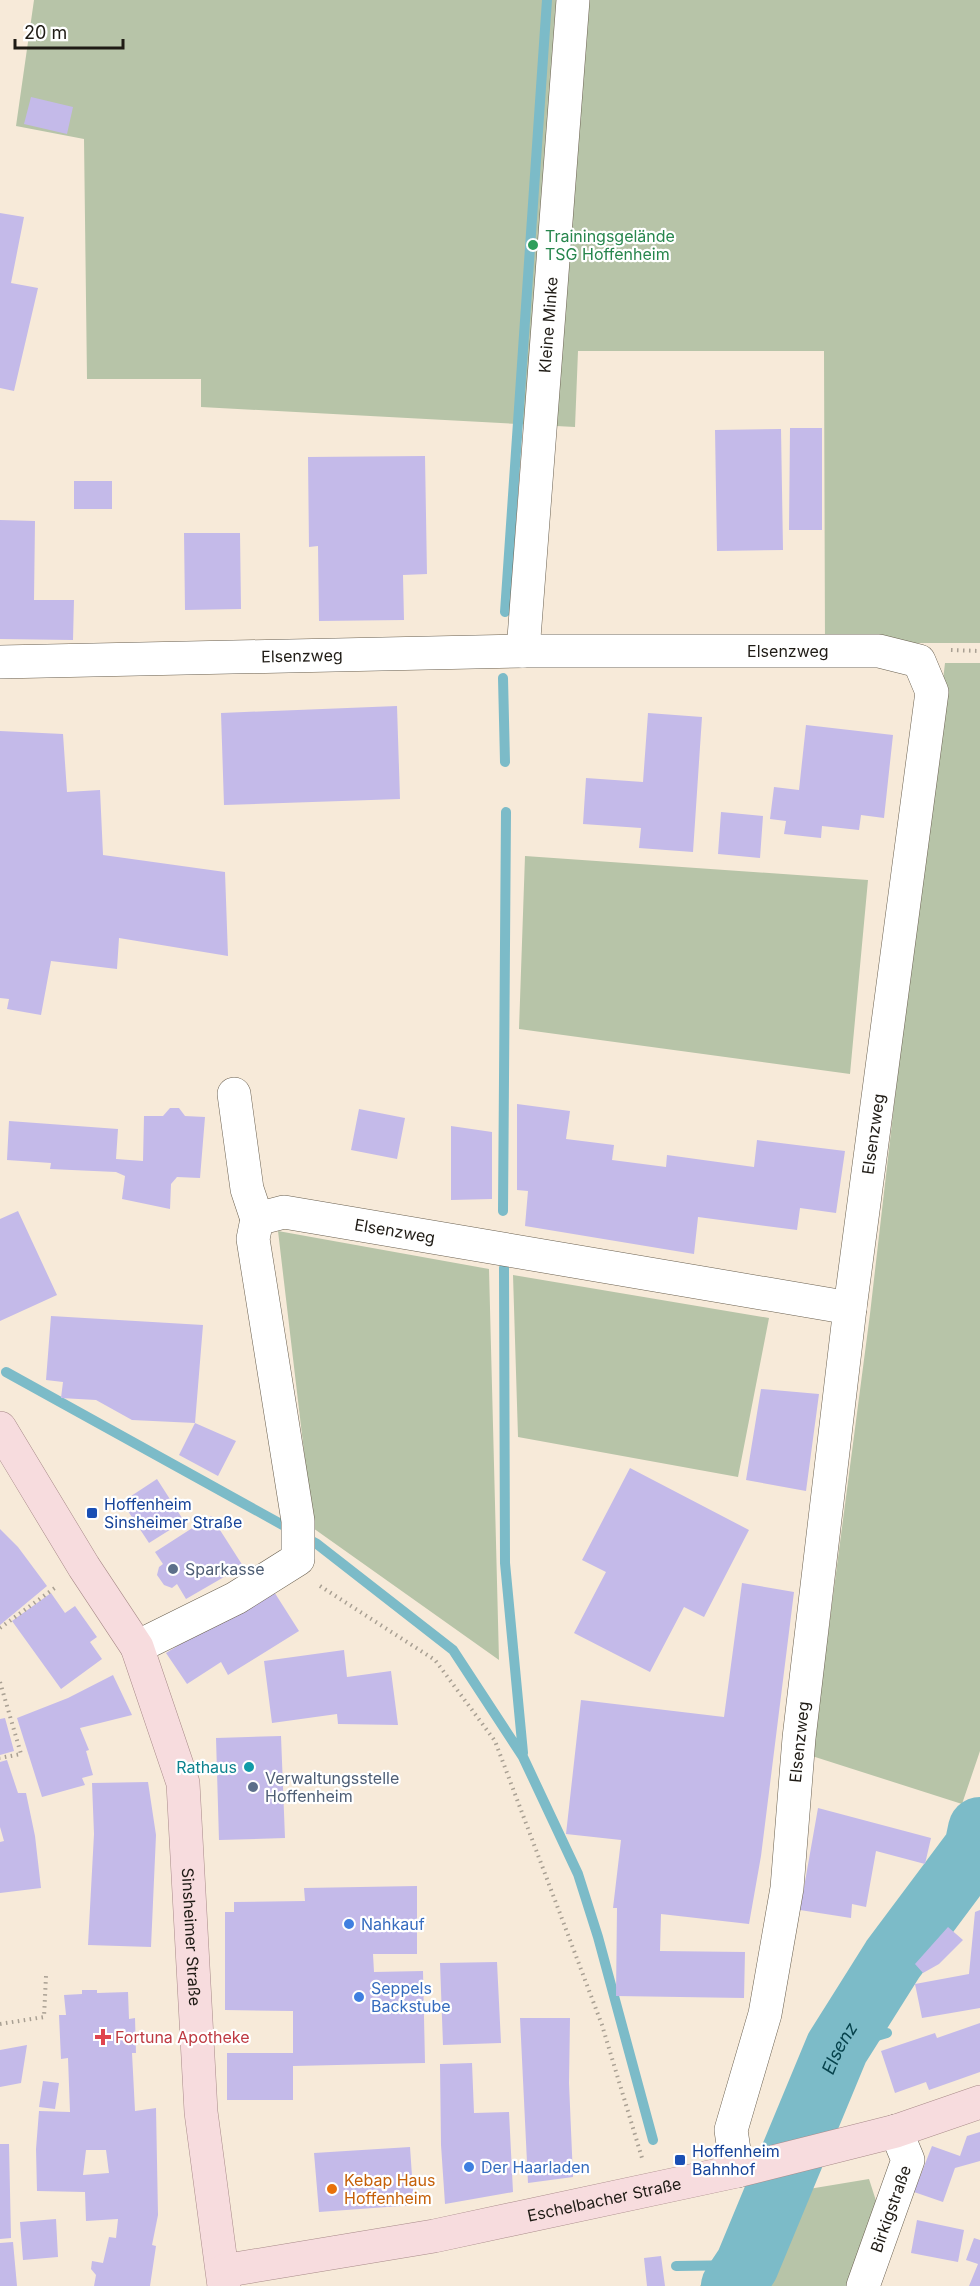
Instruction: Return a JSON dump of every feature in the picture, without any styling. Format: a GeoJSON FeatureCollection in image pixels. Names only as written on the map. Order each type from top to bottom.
{"type":"FeatureCollection","features":[{"type":"Feature","properties":{"kind":"main road","name":"Sinsheimer Straße"},"geometry":{"type":"LineString","coordinates":[[0,1428],[84,1567],[137,1647],[183,1783],[201,2112],[224,2279]]}},
{"type":"Feature","properties":{"kind":"main road","name":"Eschelbacher Straße"},"geometry":{"type":"LineString","coordinates":[[224,2279],[737,2171],[896,2131],[980,2102]]}},
{"type":"Feature","properties":{"kind":"street","name":"Kleine Minke"},"geometry":{"type":"LineString","coordinates":[[523,651],[573,0]]}},
{"type":"Feature","properties":{"kind":"street","name":"Elsenzweg"},"geometry":{"type":"LineString","coordinates":[[0,663],[523,651],[879,651],[919,661],[932,692],[850,1308],[799,1738],[787,1888],[765,2014],[731,2130],[737,2171]]}},
{"type":"Feature","properties":{"kind":"street"},"geometry":{"type":"LineString","coordinates":[[137,1647],[236,1598],[294,1563],[298,1521],[253,1239],[257,1219],[247,1189],[234,1094]]}},
{"type":"Feature","properties":{"kind":"street","name":"Elsenzweg"},"geometry":{"type":"LineString","coordinates":[[257,1219],[284,1212],[850,1308]]}},
{"type":"Feature","properties":{"kind":"street","name":"Birkigstraße"},"geometry":{"type":"LineString","coordinates":[[863,2286],[908,2160],[896,2131]]}},
{"type":"Feature","properties":{"kind":"path"},"geometry":{"type":"LineString","coordinates":[[294,1563],[435,1660],[495,1741],[602,2025],[650,2189]]}},
{"type":"Feature","properties":{"kind":"path"},"geometry":{"type":"LineString","coordinates":[[0,1628],[84,1567]]}},
{"type":"Feature","properties":{"kind":"path"},"geometry":{"type":"LineString","coordinates":[[0,1682],[21,1754],[0,1758]]}},
{"type":"Feature","properties":{"kind":"path"},"geometry":{"type":"LineString","coordinates":[[0,2024],[44,2016],[46,1976]]}},
{"type":"Feature","properties":{"kind":"green space","name":"Trainingsgelände TSG Hoffenheim"},"geometry":{"type":"Polygon","coordinates":[[[34,0],[980,0],[980,643],[825,643],[824,351],[578,351],[575,427],[201,407],[201,379],[87,379],[84,139],[16,126],[34,0]]]}},
{"type":"Feature","properties":{"kind":"green space"},"geometry":{"type":"Polygon","coordinates":[[[945,663],[980,663],[980,1751],[962,1804],[812,1756],[870,1314],[945,663]]]}},
{"type":"Feature","properties":{"kind":"green space"},"geometry":{"type":"Polygon","coordinates":[[[525,856],[868,880],[850,1074],[519,1029],[525,856]]]}},
{"type":"Feature","properties":{"kind":"green space"},"geometry":{"type":"Polygon","coordinates":[[[278,1231],[489,1269],[499,1660],[313,1528],[278,1231]]]}},
{"type":"Feature","properties":{"kind":"green space"},"geometry":{"type":"Polygon","coordinates":[[[513,1275],[769,1318],[738,1477],[518,1437],[513,1275]]]}},
{"type":"Feature","properties":{"kind":"green space"},"geometry":{"type":"Polygon","coordinates":[[[869,2179],[879,2210],[848,2286],[700,2286],[749,2199],[869,2179]]]}},
{"type":"Feature","properties":{"kind":"building"},"geometry":{"type":"Polygon","coordinates":[[[31,97],[73,107],[67,134],[24,124],[31,97]]]}},
{"type":"Feature","properties":{"kind":"building"},"geometry":{"type":"Polygon","coordinates":[[[0,213],[24,217],[11,283],[38,288],[14,391],[0,388],[0,213]]]}},
{"type":"Feature","properties":{"kind":"building"},"geometry":{"type":"Polygon","coordinates":[[[790,428],[822,428],[822,530],[789,530],[790,428]]]}},
{"type":"Feature","properties":{"kind":"building"},"geometry":{"type":"Polygon","coordinates":[[[781,429],[783,550],[717,551],[715,430],[781,429]]]}},
{"type":"Feature","properties":{"kind":"building"},"geometry":{"type":"Polygon","coordinates":[[[425,456],[427,574],[403,575],[404,620],[319,621],[318,546],[309,547],[308,457],[425,456]]]}},
{"type":"Feature","properties":{"kind":"building"},"geometry":{"type":"Polygon","coordinates":[[[74,481],[112,481],[112,509],[74,509],[74,481]]]}},
{"type":"Feature","properties":{"kind":"building"},"geometry":{"type":"Polygon","coordinates":[[[0,520],[35,521],[34,600],[74,600],[73,640],[0,639],[0,520]]]}},
{"type":"Feature","properties":{"kind":"building"},"geometry":{"type":"Polygon","coordinates":[[[184,533],[240,533],[241,609],[185,610],[184,533]]]}},
{"type":"Feature","properties":{"kind":"building"},"geometry":{"type":"Polygon","coordinates":[[[397,706],[400,799],[224,805],[221,713],[397,706]]]}},
{"type":"Feature","properties":{"kind":"building"},"geometry":{"type":"Polygon","coordinates":[[[648,713],[702,717],[693,852],[639,848],[641,828],[583,824],[586,778],[643,782],[648,713]]]}},
{"type":"Feature","properties":{"kind":"building"},"geometry":{"type":"Polygon","coordinates":[[[806,725],[893,735],[884,818],[861,815],[859,830],[822,826],[821,838],[784,834],[786,821],[770,819],[774,787],[799,790],[806,725]]]}},
{"type":"Feature","properties":{"kind":"building"},"geometry":{"type":"Polygon","coordinates":[[[0,731],[63,734],[67,792],[100,790],[103,855],[225,872],[228,956],[119,938],[117,969],[51,961],[41,1015],[7,1009],[9,999],[0,998],[0,731]]]}},
{"type":"Feature","properties":{"kind":"building"},"geometry":{"type":"Polygon","coordinates":[[[721,812],[763,816],[760,858],[718,854],[721,812]]]}},
{"type":"Feature","properties":{"kind":"building"},"geometry":{"type":"Polygon","coordinates":[[[517,1104],[570,1111],[566,1139],[614,1145],[612,1160],[666,1167],[667,1155],[754,1167],[757,1140],[845,1151],[836,1213],[800,1208],[797,1230],[698,1217],[694,1254],[525,1226],[528,1191],[517,1190],[517,1104]]]}},
{"type":"Feature","properties":{"kind":"building"},"geometry":{"type":"Polygon","coordinates":[[[170,1108],[179,1108],[185,1116],[205,1117],[200,1178],[177,1177],[171,1184],[170,1209],[122,1199],[125,1176],[116,1172],[50,1169],[51,1163],[7,1160],[9,1121],[118,1129],[116,1159],[143,1161],[144,1116],[163,1116],[170,1108]]]}},
{"type":"Feature","properties":{"kind":"building"},"geometry":{"type":"Polygon","coordinates":[[[359,1109],[405,1118],[397,1159],[351,1150],[359,1109]]]}},
{"type":"Feature","properties":{"kind":"building"},"geometry":{"type":"Polygon","coordinates":[[[451,1126],[492,1132],[492,1199],[451,1200],[451,1126]]]}},
{"type":"Feature","properties":{"kind":"building"},"geometry":{"type":"Polygon","coordinates":[[[18,1211],[57,1295],[0,1321],[0,1219],[18,1211]]]}},
{"type":"Feature","properties":{"kind":"building"},"geometry":{"type":"Polygon","coordinates":[[[51,1316],[203,1325],[195,1423],[132,1420],[96,1400],[61,1398],[63,1382],[46,1380],[51,1316]]]}},
{"type":"Feature","properties":{"kind":"building"},"geometry":{"type":"Polygon","coordinates":[[[761,1389],[819,1394],[806,1491],[746,1480],[761,1389]]]}},
{"type":"Feature","properties":{"kind":"building"},"geometry":{"type":"Polygon","coordinates":[[[195,1423],[236,1441],[218,1476],[179,1455],[195,1423]]]}},
{"type":"Feature","properties":{"kind":"building"},"geometry":{"type":"Polygon","coordinates":[[[630,1468],[749,1530],[704,1617],[684,1607],[650,1672],[574,1633],[606,1572],[582,1560],[630,1468]]]}},
{"type":"Feature","properties":{"kind":"building"},"geometry":{"type":"Polygon","coordinates":[[[157,1479],[184,1521],[149,1543],[122,1502],[157,1479]]]}},
{"type":"Feature","properties":{"kind":"building"},"geometry":{"type":"Polygon","coordinates":[[[211,1516],[243,1566],[186,1599],[177,1584],[172,1588],[164,1585],[157,1575],[159,1567],[163,1564],[155,1552],[211,1516]]]}},
{"type":"Feature","properties":{"kind":"building"},"geometry":{"type":"Polygon","coordinates":[[[0,1529],[18,1547],[47,1586],[0,1625],[0,1529]]]}},
{"type":"Feature","properties":{"kind":"building"},"geometry":{"type":"Polygon","coordinates":[[[742,1583],[794,1592],[761,1856],[749,1924],[661,1914],[660,1951],[745,1952],[744,1998],[616,1996],[617,1908],[613,1908],[621,1840],[566,1834],[581,1700],[724,1717],[742,1583]]]}},
{"type":"Feature","properties":{"kind":"building"},"geometry":{"type":"Polygon","coordinates":[[[271,1587],[299,1631],[228,1675],[221,1662],[187,1684],[166,1653],[271,1587]]]}},
{"type":"Feature","properties":{"kind":"building"},"geometry":{"type":"Polygon","coordinates":[[[51,1593],[65,1613],[75,1606],[97,1637],[90,1642],[102,1659],[61,1689],[12,1621],[51,1593]]]}},
{"type":"Feature","properties":{"kind":"building"},"geometry":{"type":"Polygon","coordinates":[[[344,1650],[347,1677],[391,1671],[398,1725],[338,1724],[337,1714],[272,1723],[264,1661],[344,1650]]]}},
{"type":"Feature","properties":{"kind":"building"},"geometry":{"type":"Polygon","coordinates":[[[113,1675],[132,1715],[80,1728],[89,1750],[86,1751],[93,1775],[82,1778],[85,1785],[42,1797],[17,1718],[68,1698],[113,1675]]]}},
{"type":"Feature","properties":{"kind":"building"},"geometry":{"type":"Polygon","coordinates":[[[5,1718],[14,1751],[0,1755],[0,1719],[5,1718]]]}},
{"type":"Feature","properties":{"kind":"building","name":"Rathaus"},"geometry":{"type":"Polygon","coordinates":[[[281,1736],[285,1838],[219,1840],[216,1738],[281,1736]]]}},
{"type":"Feature","properties":{"kind":"building"},"geometry":{"type":"Polygon","coordinates":[[[7,1760],[18,1793],[26,1793],[35,1836],[41,1888],[0,1893],[0,1842],[4,1841],[0,1827],[0,1762],[7,1760]]]}},
{"type":"Feature","properties":{"kind":"building"},"geometry":{"type":"Polygon","coordinates":[[[148,1782],[156,1835],[151,1947],[88,1945],[94,1834],[92,1783],[148,1782]]]}},
{"type":"Feature","properties":{"kind":"building"},"geometry":{"type":"Polygon","coordinates":[[[818,1808],[931,1838],[925,1864],[876,1851],[866,1907],[852,1904],[851,1918],[800,1910],[818,1808]]]}},
{"type":"Feature","properties":{"kind":"building"},"geometry":{"type":"Polygon","coordinates":[[[417,1886],[417,1954],[373,1954],[374,1972],[423,1971],[425,2063],[293,2066],[293,2100],[227,2100],[227,2053],[293,2053],[293,2011],[225,2010],[225,1912],[234,1912],[234,1902],[305,1901],[304,1888],[417,1886]]]}},
{"type":"Feature","properties":{"kind":"building"},"geometry":{"type":"Polygon","coordinates":[[[980,1910],[980,2008],[922,2018],[915,1984],[969,1974],[975,1912],[980,1910]]]}},
{"type":"Feature","properties":{"kind":"building"},"geometry":{"type":"Polygon","coordinates":[[[948,1927],[963,1940],[939,1964],[923,1973],[915,1964],[948,1927]]]}},
{"type":"Feature","properties":{"kind":"building"},"geometry":{"type":"Polygon","coordinates":[[[497,1962],[501,2043],[443,2045],[440,1963],[497,1962]]]}},
{"type":"Feature","properties":{"kind":"building"},"geometry":{"type":"Polygon","coordinates":[[[82,1990],[97,1990],[97,1993],[128,1992],[129,2019],[135,2018],[136,2053],[132,2053],[135,2111],[156,2108],[158,2215],[152,2245],[156,2246],[150,2286],[94,2286],[96,2275],[91,2269],[92,2261],[103,2263],[109,2237],[116,2238],[118,2219],[86,2221],[85,2192],[37,2191],[36,2149],[39,2111],[70,2112],[68,2058],[61,2059],[59,2015],[66,2015],[64,1995],[82,1994],[82,1990]],[[86,2150],[83,2175],[109,2173],[106,2150],[86,2150]]]}},
{"type":"Feature","properties":{"kind":"building"},"geometry":{"type":"Polygon","coordinates":[[[520,2018],[570,2018],[569,2083],[573,2177],[528,2183],[520,2018]]]}},
{"type":"Feature","properties":{"kind":"building"},"geometry":{"type":"Polygon","coordinates":[[[980,2023],[980,2072],[929,2090],[926,2082],[895,2093],[881,2051],[935,2033],[937,2038],[980,2023]]]}},
{"type":"Feature","properties":{"kind":"building"},"geometry":{"type":"Polygon","coordinates":[[[27,2045],[21,2083],[0,2087],[0,2050],[27,2045]]]}},
{"type":"Feature","properties":{"kind":"building"},"geometry":{"type":"Polygon","coordinates":[[[472,2063],[474,2113],[509,2112],[513,2192],[445,2204],[441,2145],[440,2064],[472,2063]]]}},
{"type":"Feature","properties":{"kind":"building"},"geometry":{"type":"Polygon","coordinates":[[[43,2081],[59,2083],[55,2109],[39,2107],[43,2081]]]}},
{"type":"Feature","properties":{"kind":"building"},"geometry":{"type":"Polygon","coordinates":[[[980,2132],[980,2161],[955,2168],[943,2202],[914,2192],[932,2146],[960,2156],[967,2136],[980,2132]]]}},
{"type":"Feature","properties":{"kind":"building"},"geometry":{"type":"Polygon","coordinates":[[[0,2144],[9,2144],[11,2238],[0,2239],[0,2144]]]}},
{"type":"Feature","properties":{"kind":"building"},"geometry":{"type":"Polygon","coordinates":[[[410,2147],[414,2205],[319,2212],[314,2153],[410,2147]]]}},
{"type":"Feature","properties":{"kind":"building"},"geometry":{"type":"Polygon","coordinates":[[[56,2219],[58,2257],[23,2260],[20,2222],[56,2219]]]}},
{"type":"Feature","properties":{"kind":"building"},"geometry":{"type":"Polygon","coordinates":[[[917,2220],[964,2230],[958,2262],[911,2253],[917,2220]]]}},
{"type":"Feature","properties":{"kind":"building"},"geometry":{"type":"Polygon","coordinates":[[[974,2238],[980,2240],[980,2286],[969,2286],[978,2264],[966,2260],[974,2238]]]}},
{"type":"Feature","properties":{"kind":"building"},"geometry":{"type":"Polygon","coordinates":[[[13,2242],[17,2286],[0,2286],[0,2243],[13,2242]]]}},
{"type":"Feature","properties":{"kind":"building"},"geometry":{"type":"Polygon","coordinates":[[[661,2256],[665,2286],[647,2286],[644,2258],[661,2256]]]}},
{"type":"Feature","properties":{"kind":"waterway"},"geometry":{"type":"LineString","coordinates":[[505,612],[547,0]]}},
{"type":"Feature","properties":{"kind":"waterway"},"geometry":{"type":"LineString","coordinates":[[503,678],[505,762]]}},
{"type":"Feature","properties":{"kind":"waterway"},"geometry":{"type":"LineString","coordinates":[[503,1211],[506,812]]}},
{"type":"Feature","properties":{"kind":"waterway"},"geometry":{"type":"LineString","coordinates":[[504,1268],[505,1563],[523,1753]]}},
{"type":"Feature","properties":{"kind":"waterway"},"geometry":{"type":"LineString","coordinates":[[6,1372],[317,1544],[453,1650],[523,1757],[578,1874],[598,1937],[653,2140]]}},
{"type":"Feature","properties":{"kind":"waterway","name":"Elsenz"},"geometry":{"type":"LineString","coordinates":[[733,2286],[747,2265],[837,2048],[893,1959],[976,1848],[980,1829]]}},
{"type":"Feature","properties":{"kind":"waterway"},"geometry":{"type":"LineString","coordinates":[[837,2048],[887,2033]]}},
{"type":"Feature","properties":{"kind":"waterway"},"geometry":{"type":"LineString","coordinates":[[676,2266],[747,2265]]}},
{"type":"Feature","properties":{"kind":"place","name":"Trainingsgelände TSG Hoffenheim"},"geometry":{"type":"Point","coordinates":[533,245]}},
{"type":"Feature","properties":{"kind":"place","name":"Hoffenheim Sinsheimer Straße"},"geometry":{"type":"Point","coordinates":[92,1513]}},
{"type":"Feature","properties":{"kind":"place","name":"Sparkasse"},"geometry":{"type":"Point","coordinates":[173,1569]}},
{"type":"Feature","properties":{"kind":"place","name":"Rathaus"},"geometry":{"type":"Point","coordinates":[249,1767]}},
{"type":"Feature","properties":{"kind":"place","name":"Verwaltungsstelle Hoffenheim"},"geometry":{"type":"Point","coordinates":[253,1787]}},
{"type":"Feature","properties":{"kind":"place","name":"Nahkauf"},"geometry":{"type":"Point","coordinates":[349,1924]}},
{"type":"Feature","properties":{"kind":"place","name":"Seppels Backstube"},"geometry":{"type":"Point","coordinates":[359,1997]}},
{"type":"Feature","properties":{"kind":"place","name":"Fortuna Apotheke"},"geometry":{"type":"Point","coordinates":[103,2037]}},
{"type":"Feature","properties":{"kind":"place","name":"Hoffenheim Bahnhof"},"geometry":{"type":"Point","coordinates":[680,2160]}},
{"type":"Feature","properties":{"kind":"place","name":"Der Haarladen"},"geometry":{"type":"Point","coordinates":[469,2167]}},
{"type":"Feature","properties":{"kind":"place","name":"Kebap Haus Hoffenheim"},"geometry":{"type":"Point","coordinates":[332,2189]}}]}
